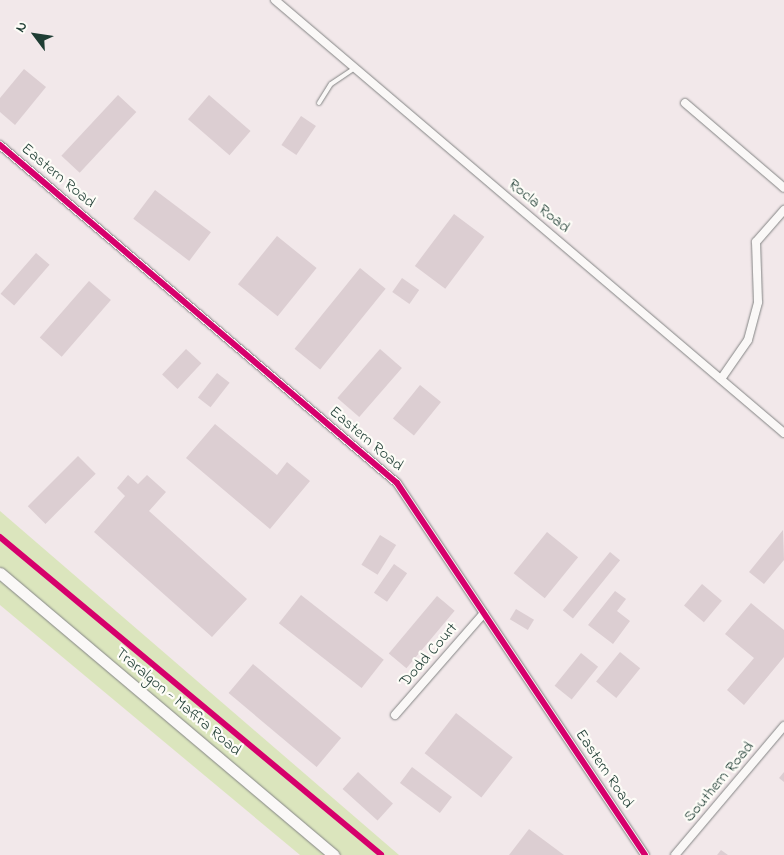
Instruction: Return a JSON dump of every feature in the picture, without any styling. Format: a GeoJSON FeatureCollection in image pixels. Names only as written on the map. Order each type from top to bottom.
{"type":"FeatureCollection","features":[{"type":"Feature","properties":{"kind":"main road","name":"Traralgon - Maffra Road"},"geometry":{"type":"LineString","coordinates":[[0,573],[334,855]]}},
{"type":"Feature","properties":{"kind":"street","name":"Rocla Road"},"geometry":{"type":"LineString","coordinates":[[275,0],[784,433]]}},
{"type":"Feature","properties":{"kind":"street"},"geometry":{"type":"LineString","coordinates":[[685,103],[784,188]]}},
{"type":"Feature","properties":{"kind":"street","name":"Eastern Road"},"geometry":{"type":"LineString","coordinates":[[0,145],[397,483],[645,855]]}},
{"type":"Feature","properties":{"kind":"street"},"geometry":{"type":"LineString","coordinates":[[721,379],[748,340],[758,302],[756,242],[784,210]]}},
{"type":"Feature","properties":{"kind":"street","name":"Dodd Court"},"geometry":{"type":"LineString","coordinates":[[395,715],[484,614]]}},
{"type":"Feature","properties":{"kind":"street","name":"Southern Road"},"geometry":{"type":"LineString","coordinates":[[675,855],[784,726]]}},
{"type":"Feature","properties":{"kind":"lane"},"geometry":{"type":"LineString","coordinates":[[319,103],[332,84],[355,68]]}},
{"type":"Feature","properties":{"kind":"green space"},"geometry":{"type":"Polygon","coordinates":[[[0,511],[399,855],[300,855],[0,605],[0,511]]]}},
{"type":"Feature","properties":{"kind":"building"},"geometry":{"type":"Polygon","coordinates":[[[24,69],[46,87],[15,125],[0,112],[0,98],[24,69]]]}},
{"type":"Feature","properties":{"kind":"building"},"geometry":{"type":"Polygon","coordinates":[[[118,95],[136,112],[80,173],[61,156],[118,95]]]}},
{"type":"Feature","properties":{"kind":"building"},"geometry":{"type":"Polygon","coordinates":[[[209,95],[251,131],[230,155],[188,119],[209,95]]]}},
{"type":"Feature","properties":{"kind":"building"},"geometry":{"type":"Polygon","coordinates":[[[301,116],[316,126],[296,155],[281,145],[301,116]]]}},
{"type":"Feature","properties":{"kind":"building"},"geometry":{"type":"Polygon","coordinates":[[[155,190],[211,232],[189,261],[133,219],[155,190]]]}},
{"type":"Feature","properties":{"kind":"building"},"geometry":{"type":"Polygon","coordinates":[[[454,214],[484,237],[445,289],[415,266],[454,214]]]}},
{"type":"Feature","properties":{"kind":"building"},"geometry":{"type":"Polygon","coordinates":[[[277,236],[317,268],[278,316],[238,284],[277,236]]]}},
{"type":"Feature","properties":{"kind":"building"},"geometry":{"type":"Polygon","coordinates":[[[36,253],[50,265],[14,306],[1,294],[36,253]]]}},
{"type":"Feature","properties":{"kind":"building"},"geometry":{"type":"Polygon","coordinates":[[[360,268],[386,289],[320,370],[295,349],[360,268]]]}},
{"type":"Feature","properties":{"kind":"building"},"geometry":{"type":"Polygon","coordinates":[[[402,278],[419,290],[409,304],[392,292],[402,278]]]}},
{"type":"Feature","properties":{"kind":"building"},"geometry":{"type":"Polygon","coordinates":[[[89,281],[111,300],[62,357],[40,338],[89,281]]]}},
{"type":"Feature","properties":{"kind":"building"},"geometry":{"type":"Polygon","coordinates":[[[186,349],[201,363],[177,389],[162,375],[186,349]]]}},
{"type":"Feature","properties":{"kind":"building"},"geometry":{"type":"Polygon","coordinates":[[[380,349],[402,368],[359,417],[337,398],[380,349]]]}},
{"type":"Feature","properties":{"kind":"building"},"geometry":{"type":"Polygon","coordinates":[[[217,373],[230,383],[211,407],[198,397],[217,373]]]}},
{"type":"Feature","properties":{"kind":"building"},"geometry":{"type":"Polygon","coordinates":[[[420,385],[441,402],[414,435],[393,418],[420,385]]]}},
{"type":"Feature","properties":{"kind":"building"},"geometry":{"type":"Polygon","coordinates":[[[215,424],[277,475],[287,462],[310,481],[270,529],[186,458],[215,424]]]}},
{"type":"Feature","properties":{"kind":"building"},"geometry":{"type":"Polygon","coordinates":[[[78,456],[96,474],[45,524],[28,506],[78,456]]]}},
{"type":"Feature","properties":{"kind":"building"},"geometry":{"type":"Polygon","coordinates":[[[128,475],[138,484],[147,475],[166,492],[149,511],[247,599],[212,637],[94,532],[125,496],[117,488],[128,475]]]}},
{"type":"Feature","properties":{"kind":"building"},"geometry":{"type":"Polygon","coordinates":[[[783,530],[784,560],[764,584],[749,572],[783,530]]]}},
{"type":"Feature","properties":{"kind":"building"},"geometry":{"type":"Polygon","coordinates":[[[547,532],[578,557],[545,598],[514,573],[547,532]]]}},
{"type":"Feature","properties":{"kind":"building"},"geometry":{"type":"Polygon","coordinates":[[[380,535],[396,545],[378,575],[361,565],[380,535]]]}},
{"type":"Feature","properties":{"kind":"building"},"geometry":{"type":"Polygon","coordinates":[[[610,552],[620,560],[573,618],[563,610],[610,552]]]}},
{"type":"Feature","properties":{"kind":"building"},"geometry":{"type":"Polygon","coordinates":[[[394,564],[407,573],[387,602],[374,593],[394,564]]]}},
{"type":"Feature","properties":{"kind":"building"},"geometry":{"type":"Polygon","coordinates":[[[702,584],[722,601],[704,622],[684,605],[702,584]]]}},
{"type":"Feature","properties":{"kind":"building"},"geometry":{"type":"Polygon","coordinates":[[[615,591],[626,599],[617,611],[630,621],[613,644],[588,625],[615,591]]]}},
{"type":"Feature","properties":{"kind":"building"},"geometry":{"type":"Polygon","coordinates":[[[301,595],[384,660],[362,688],[279,623],[301,595]]]}},
{"type":"Feature","properties":{"kind":"building"},"geometry":{"type":"Polygon","coordinates":[[[437,596],[455,611],[406,668],[389,653],[437,596]]]}},
{"type":"Feature","properties":{"kind":"building"},"geometry":{"type":"Polygon","coordinates":[[[751,603],[784,630],[784,657],[744,705],[727,690],[754,658],[725,634],[751,603]]]}},
{"type":"Feature","properties":{"kind":"building"},"geometry":{"type":"Polygon","coordinates":[[[516,609],[534,620],[528,630],[510,619],[516,609]]]}},
{"type":"Feature","properties":{"kind":"building"},"geometry":{"type":"Polygon","coordinates":[[[620,652],[640,668],[616,698],[596,682],[620,652]]]}},
{"type":"Feature","properties":{"kind":"building"},"geometry":{"type":"Polygon","coordinates":[[[581,653],[598,667],[572,699],[555,686],[581,653]]]}},
{"type":"Feature","properties":{"kind":"building"},"geometry":{"type":"Polygon","coordinates":[[[253,664],[341,738],[317,767],[229,693],[253,664]]]}},
{"type":"Feature","properties":{"kind":"building"},"geometry":{"type":"Polygon","coordinates":[[[456,713],[513,757],[481,798],[425,753],[456,713]]]}},
{"type":"Feature","properties":{"kind":"building"},"geometry":{"type":"Polygon","coordinates":[[[412,767],[452,797],[440,813],[400,783],[412,767]]]}},
{"type":"Feature","properties":{"kind":"building"},"geometry":{"type":"Polygon","coordinates":[[[358,772],[393,803],[378,821],[343,789],[358,772]]]}},
{"type":"Feature","properties":{"kind":"building"},"geometry":{"type":"Polygon","coordinates":[[[784,772],[784,782],[779,778],[784,772]]]}},
{"type":"Feature","properties":{"kind":"building"},"geometry":{"type":"Polygon","coordinates":[[[529,829],[564,855],[509,855],[529,829]]]}},
{"type":"Feature","properties":{"kind":"building"},"geometry":{"type":"Polygon","coordinates":[[[721,850],[728,855],[717,855],[721,850]]]}},
{"type":"Feature","properties":{"kind":"cycle path"},"geometry":{"type":"LineString","coordinates":[[0,145],[397,483],[645,855]]}},
{"type":"Feature","properties":{"kind":"cycle path"},"geometry":{"type":"LineString","coordinates":[[0,537],[381,855]]}}]}
